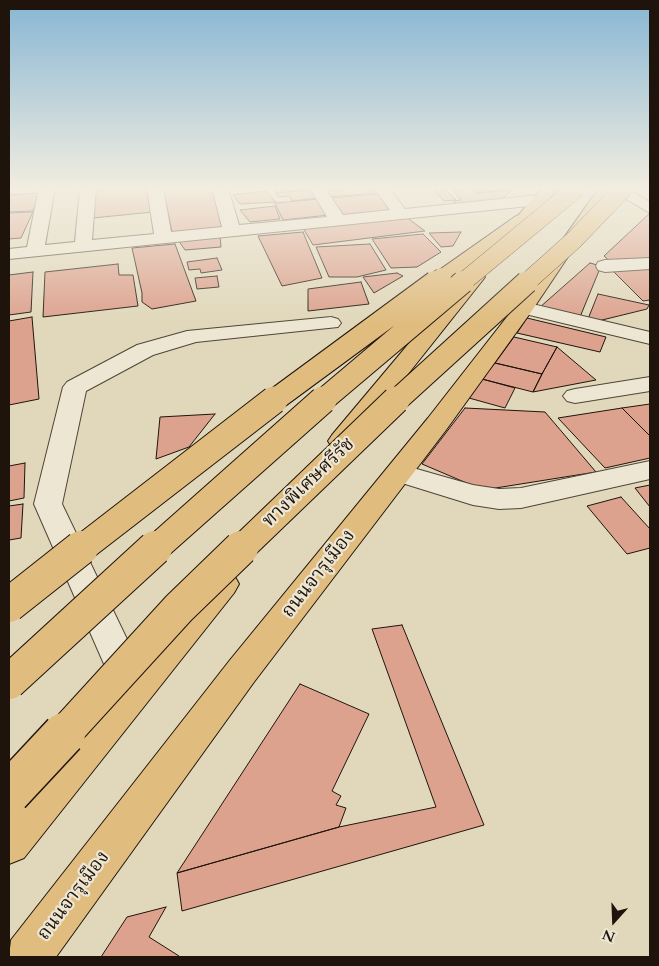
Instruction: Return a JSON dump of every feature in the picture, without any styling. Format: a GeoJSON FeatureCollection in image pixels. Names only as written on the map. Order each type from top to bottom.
{"type":"FeatureCollection","features":[{"type":"Feature","properties":{"kind":"main road"},"geometry":{"type":"LineString","coordinates":[[9,605],[222,438],[442,277],[498,233]]}},
{"type":"Feature","properties":{"kind":"main road"},"geometry":{"type":"LineString","coordinates":[[9,843],[512,233]]}},
{"type":"Feature","properties":{"kind":"main road"},"geometry":{"type":"LineString","coordinates":[[9,682],[127,573],[356,371],[523,233]]}},
{"type":"Feature","properties":{"kind":"main road","name":"ถนนจารุเมือง"},"geometry":{"type":"LineString","coordinates":[[28,957],[242,671],[399,473],[524,308],[576,233]]}},
{"type":"Feature","properties":{"kind":"main road","name":"ทางพิเศษศรีรัช"},"geometry":{"type":"LineString","coordinates":[[9,793],[179,608],[407,390],[581,233]]}},
{"type":"Feature","properties":{"kind":"street"},"geometry":{"type":"LineString","coordinates":[[35,251],[38,233]]}},
{"type":"Feature","properties":{"kind":"street"},"geometry":{"type":"LineString","coordinates":[[84,246],[85,233]]}},
{"type":"Feature","properties":{"kind":"street"},"geometry":{"type":"LineString","coordinates":[[162,233],[163,238]]}},
{"type":"Feature","properties":{"kind":"street"},"geometry":{"type":"LineString","coordinates":[[9,254],[211,233]]}},
{"type":"Feature","properties":{"kind":"street"},"geometry":{"type":"LineString","coordinates":[[606,266],[650,263]]}},
{"type":"Feature","properties":{"kind":"street"},"geometry":{"type":"LineString","coordinates":[[524,308],[650,338]]}},
{"type":"Feature","properties":{"kind":"street"},"geometry":{"type":"LineString","coordinates":[[134,691],[48,504],[75,387],[145,350],[195,336],[331,323]]}},
{"type":"Feature","properties":{"kind":"street"},"geometry":{"type":"LineString","coordinates":[[575,396],[650,384]]}},
{"type":"Feature","properties":{"kind":"street"},"geometry":{"type":"LineString","coordinates":[[399,473],[473,495],[499,499],[520,498],[650,470]]}},
{"type":"Feature","properties":{"kind":"building"},"geometry":{"type":"Polygon","coordinates":[[[9,233],[23,233],[21,238],[9,239],[9,233]]]}},
{"type":"Feature","properties":{"kind":"building"},"geometry":{"type":"Polygon","coordinates":[[[303,233],[322,278],[282,286],[258,236],[303,233]]]}},
{"type":"Feature","properties":{"kind":"building"},"geometry":{"type":"Polygon","coordinates":[[[306,233],[408,233],[313,245],[306,233]]]}},
{"type":"Feature","properties":{"kind":"building"},"geometry":{"type":"Polygon","coordinates":[[[429,233],[460,233],[453,246],[441,247],[429,233]]]}},
{"type":"Feature","properties":{"kind":"building"},"geometry":{"type":"Polygon","coordinates":[[[629,233],[650,233],[650,259],[612,263],[604,256],[629,233]]]}},
{"type":"Feature","properties":{"kind":"building"},"geometry":{"type":"Polygon","coordinates":[[[423,234],[441,252],[417,267],[391,268],[372,239],[423,234]]]}},
{"type":"Feature","properties":{"kind":"building"},"geometry":{"type":"Polygon","coordinates":[[[220,236],[221,247],[185,250],[178,240],[220,236]]]}},
{"type":"Feature","properties":{"kind":"building"},"geometry":{"type":"Polygon","coordinates":[[[175,244],[196,301],[152,309],[142,302],[142,293],[132,248],[175,244]]]}},
{"type":"Feature","properties":{"kind":"building"},"geometry":{"type":"Polygon","coordinates":[[[370,244],[386,270],[357,277],[329,277],[316,247],[370,244]]]}},
{"type":"Feature","properties":{"kind":"building"},"geometry":{"type":"Polygon","coordinates":[[[217,258],[222,270],[201,273],[200,269],[189,270],[187,262],[217,258]]]}},
{"type":"Feature","properties":{"kind":"building"},"geometry":{"type":"Polygon","coordinates":[[[590,263],[601,266],[580,317],[539,308],[590,263]]]}},
{"type":"Feature","properties":{"kind":"building"},"geometry":{"type":"Polygon","coordinates":[[[118,264],[119,275],[133,275],[138,306],[43,317],[45,272],[118,264]]]}},
{"type":"Feature","properties":{"kind":"building"},"geometry":{"type":"Polygon","coordinates":[[[650,265],[650,300],[643,301],[610,268],[650,265]]]}},
{"type":"Feature","properties":{"kind":"building"},"geometry":{"type":"Polygon","coordinates":[[[33,272],[31,312],[9,315],[9,275],[33,272]]]}},
{"type":"Feature","properties":{"kind":"building"},"geometry":{"type":"Polygon","coordinates":[[[397,273],[403,276],[374,293],[363,277],[397,273]]]}},
{"type":"Feature","properties":{"kind":"building"},"geometry":{"type":"Polygon","coordinates":[[[217,276],[219,287],[197,289],[195,278],[217,276]]]}},
{"type":"Feature","properties":{"kind":"building"},"geometry":{"type":"Polygon","coordinates":[[[361,282],[369,304],[308,311],[308,289],[361,282]]]}},
{"type":"Feature","properties":{"kind":"building"},"geometry":{"type":"Polygon","coordinates":[[[598,294],[649,305],[647,309],[598,321],[588,319],[598,294]]]}},
{"type":"Feature","properties":{"kind":"building"},"geometry":{"type":"Polygon","coordinates":[[[32,317],[39,399],[9,405],[9,321],[32,317]]]}},
{"type":"Feature","properties":{"kind":"building"},"geometry":{"type":"Polygon","coordinates":[[[527,318],[606,337],[600,352],[517,333],[527,318]]]}},
{"type":"Feature","properties":{"kind":"building"},"geometry":{"type":"Polygon","coordinates":[[[514,337],[557,347],[542,374],[495,363],[514,337]]]}},
{"type":"Feature","properties":{"kind":"building"},"geometry":{"type":"Polygon","coordinates":[[[557,347],[596,380],[533,392],[557,347]]]}},
{"type":"Feature","properties":{"kind":"building"},"geometry":{"type":"Polygon","coordinates":[[[495,363],[542,374],[533,392],[482,379],[495,363]]]}},
{"type":"Feature","properties":{"kind":"building"},"geometry":{"type":"Polygon","coordinates":[[[482,379],[515,388],[505,408],[469,398],[482,379]]]}},
{"type":"Feature","properties":{"kind":"building"},"geometry":{"type":"Polygon","coordinates":[[[650,404],[650,436],[622,408],[650,404]]]}},
{"type":"Feature","properties":{"kind":"building"},"geometry":{"type":"Polygon","coordinates":[[[465,408],[545,412],[596,472],[483,490],[422,464],[465,408]]]}},
{"type":"Feature","properties":{"kind":"building"},"geometry":{"type":"Polygon","coordinates":[[[622,408],[650,436],[650,458],[605,468],[558,418],[622,408]]]}},
{"type":"Feature","properties":{"kind":"building"},"geometry":{"type":"Polygon","coordinates":[[[215,414],[189,447],[156,459],[160,417],[215,414]]]}},
{"type":"Feature","properties":{"kind":"building"},"geometry":{"type":"Polygon","coordinates":[[[25,463],[24,498],[9,501],[9,466],[25,463]]]}},
{"type":"Feature","properties":{"kind":"building"},"geometry":{"type":"Polygon","coordinates":[[[650,485],[650,507],[635,488],[650,485]]]}},
{"type":"Feature","properties":{"kind":"building"},"geometry":{"type":"Polygon","coordinates":[[[621,497],[650,529],[650,548],[627,554],[587,506],[621,497]]]}},
{"type":"Feature","properties":{"kind":"building"},"geometry":{"type":"Polygon","coordinates":[[[23,504],[21,538],[9,540],[9,506],[23,504]]]}},
{"type":"Feature","properties":{"kind":"building"},"geometry":{"type":"Polygon","coordinates":[[[402,625],[484,825],[182,911],[177,873],[339,827],[436,807],[372,629],[402,625]]]}},
{"type":"Feature","properties":{"kind":"building"},"geometry":{"type":"Polygon","coordinates":[[[300,684],[369,714],[332,791],[341,796],[336,805],[346,808],[339,827],[177,873],[300,684]]]}},
{"type":"Feature","properties":{"kind":"building"},"geometry":{"type":"Polygon","coordinates":[[[166,907],[149,937],[178,957],[101,957],[127,917],[166,907]]]}}]}
